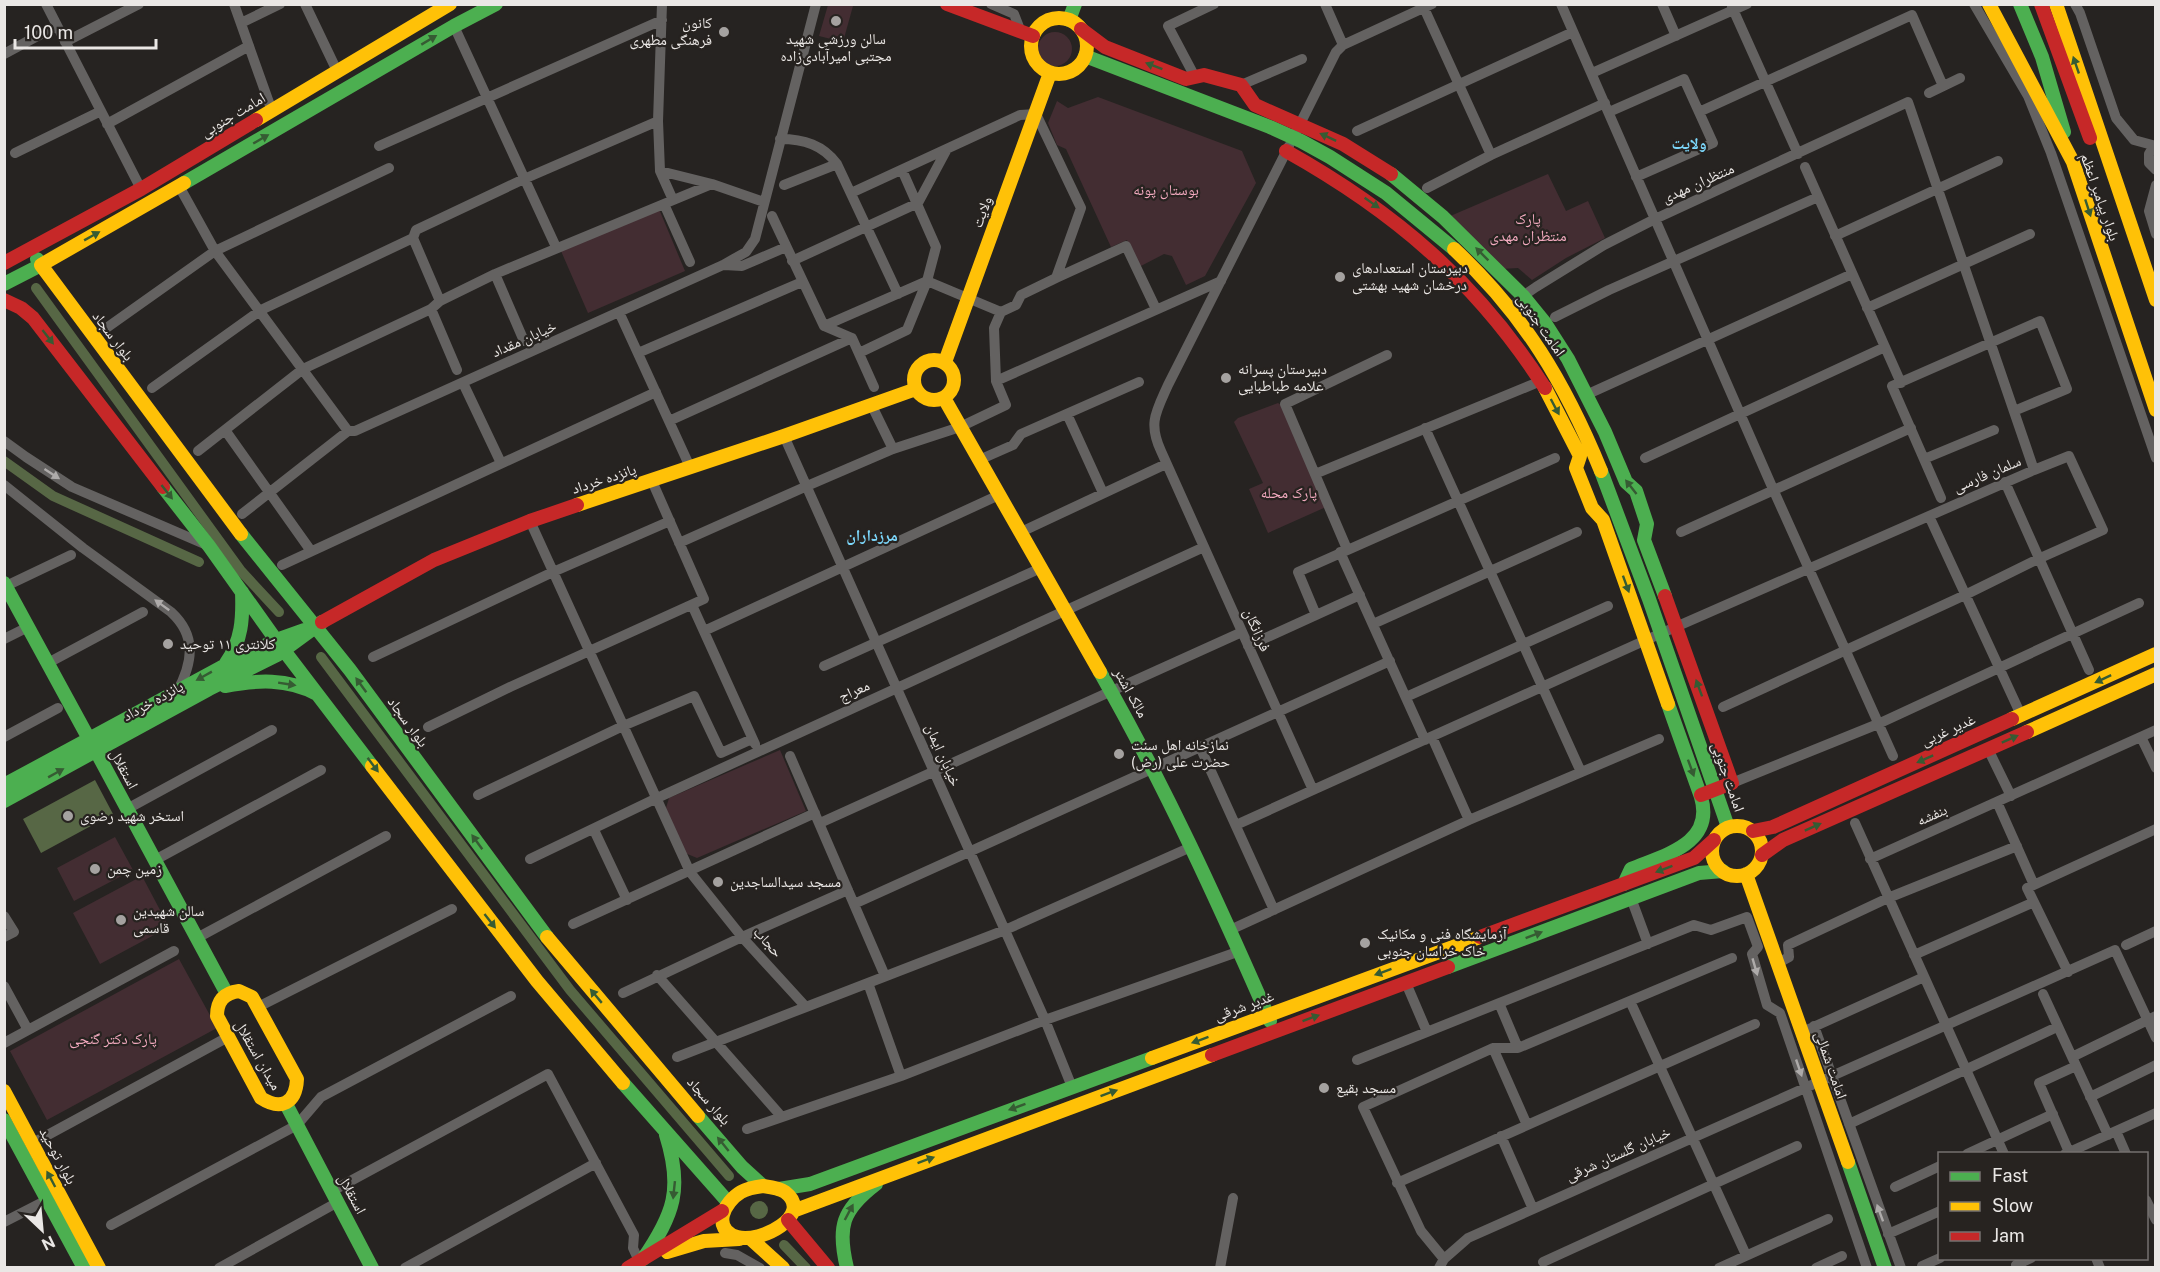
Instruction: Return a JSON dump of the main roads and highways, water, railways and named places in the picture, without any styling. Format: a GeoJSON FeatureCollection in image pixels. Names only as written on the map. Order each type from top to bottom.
{"type":"FeatureCollection","features":[{"type":"Feature","properties":{"kind":"main road"},"geometry":{"type":"LineString","coordinates":[[4,284],[496,4]]}},
{"type":"Feature","properties":{"kind":"main road"},"geometry":{"type":"LineString","coordinates":[[947,4],[1027,34],[1045,22],[1060,18],[1069,20],[1105,47],[1186,79],[1204,75],[1241,85],[1255,105],[1343,144],[1397,178],[1443,217],[1523,296],[1545,323],[1568,359],[1605,432],[1626,482],[1636,491],[1647,524],[1644,540],[1732,783],[1701,795]]}},
{"type":"Feature","properties":{"kind":"main road"},"geometry":{"type":"LineString","coordinates":[[1069,20],[1075,4]]}},
{"type":"Feature","properties":{"kind":"main road","name":"بلوار پیامبر اعظم"},"geometry":{"type":"LineString","coordinates":[[1989,4],[2073,162],[2156,410]]}},
{"type":"Feature","properties":{"kind":"main road"},"geometry":{"type":"LineString","coordinates":[[2020,4],[2042,57],[2073,162]]}},
{"type":"Feature","properties":{"kind":"main road"},"geometry":{"type":"LineString","coordinates":[[2042,4],[2098,160],[2133,236]]}},
{"type":"Feature","properties":{"kind":"main road","name":"بلوار پیامبر اعظم"},"geometry":{"type":"LineString","coordinates":[[2056,4],[2156,300]]}},
{"type":"Feature","properties":{"kind":"main road"},"geometry":{"type":"LineString","coordinates":[[446,5],[454,26]]}},
{"type":"Feature","properties":{"kind":"main road","name":"امامت جنوبی"},"geometry":{"type":"LineString","coordinates":[[4,263],[141,189],[338,73],[446,5]]}},
{"type":"Feature","properties":{"kind":"main road"},"geometry":{"type":"LineString","coordinates":[[1027,34],[1036,62],[1050,73],[1060,74],[1077,68],[1085,56],[1087,44],[1081,29]]}},
{"type":"Feature","properties":{"kind":"main road","name":"امامت جنوبی"},"geometry":{"type":"LineString","coordinates":[[1085,56],[1293,137],[1359,174],[1428,225],[1467,261],[1511,309],[1554,372],[1574,408],[1606,481],[1728,827]]}},
{"type":"Feature","properties":{"kind":"main road"},"geometry":{"type":"LineString","coordinates":[[360,59],[370,75]]}},
{"type":"Feature","properties":{"kind":"main road","name":"ولایت"},"geometry":{"type":"LineString","coordinates":[[945,362],[1050,73]]}},
{"type":"Feature","properties":{"kind":"main road"},"geometry":{"type":"LineString","coordinates":[[1286,151],[1319,168],[1370,201],[1410,231],[1455,273],[1505,329],[1541,381],[1580,456],[1576,468],[1592,508],[1603,520],[1701,795],[1704,810],[1704,821],[1687,845],[1630,869],[1624,884]]}},
{"type":"Feature","properties":{"kind":"main road"},"geometry":{"type":"LineString","coordinates":[[170,172],[179,186]]}},
{"type":"Feature","properties":{"kind":"main road","name":"بلوار سجاد"},"geometry":{"type":"LineString","coordinates":[[31,249],[231,521],[350,670],[548,938],[742,1167],[763,1186]]}},
{"type":"Feature","properties":{"kind":"main road"},"geometry":{"type":"LineString","coordinates":[[4,300],[11,302],[33,318],[537,981],[666,1133],[725,1207]]}},
{"type":"Feature","properties":{"kind":"main road"},"geometry":{"type":"LineString","coordinates":[[1505,329],[1521,321]]}},
{"type":"Feature","properties":{"kind":"main road"},"geometry":{"type":"LineString","coordinates":[[932,360],[945,362],[953,371],[955,382],[951,393],[944,398],[926,399],[916,389],[914,376],[920,365],[932,360]]}},
{"type":"Feature","properties":{"kind":"main road","name":"پانزده خرداد"},"geometry":{"type":"LineString","coordinates":[[4,786],[208,689],[280,645],[434,560],[530,520],[652,481],[916,389]]}},
{"type":"Feature","properties":{"kind":"main road","name":"مالک اشتر"},"geometry":{"type":"LineString","coordinates":[[944,398],[1153,768],[1240,951],[1275,1032]]}},
{"type":"Feature","properties":{"kind":"main road"},"geometry":{"type":"LineString","coordinates":[[1586,489],[1606,481]]}},
{"type":"Feature","properties":{"kind":"main road"},"geometry":{"type":"LineString","coordinates":[[1619,517],[1642,508]]}},
{"type":"Feature","properties":{"kind":"main road","name":"استقلال"},"geometry":{"type":"LineString","coordinates":[[5,585],[227,994]]}},
{"type":"Feature","properties":{"kind":"main road"},"geometry":{"type":"LineString","coordinates":[[224,666],[234,651],[242,629],[243,592]]}},
{"type":"Feature","properties":{"kind":"main road","name":"پانزده خرداد"},"geometry":{"type":"LineString","coordinates":[[4,801],[177,692],[224,666],[280,645]]}},
{"type":"Feature","properties":{"kind":"main road","name":"غدیر غربی"},"geometry":{"type":"LineString","coordinates":[[1753,831],[1773,827],[2156,654]]}},
{"type":"Feature","properties":{"kind":"main road"},"geometry":{"type":"LineString","coordinates":[[1762,855],[1783,840],[2156,674]]}},
{"type":"Feature","properties":{"kind":"main road"},"geometry":{"type":"LineString","coordinates":[[208,689],[248,682],[274,682],[302,686],[321,696]]}},
{"type":"Feature","properties":{"kind":"main road"},"geometry":{"type":"LineString","coordinates":[[637,1263],[704,1241],[764,1237],[777,1231],[791,1215],[889,1174],[1631,898],[1699,873],[1723,871],[1733,875],[1746,874],[1757,866],[1762,855],[1761,842],[1753,831],[1741,826],[1728,827],[1714,840],[1714,860],[1723,871]]}},
{"type":"Feature","properties":{"kind":"main road","name":"غدیر شرقی"},"geometry":{"type":"LineString","coordinates":[[779,1189],[810,1184],[1694,858],[1714,840]]}},
{"type":"Feature","properties":{"kind":"main road","name":"امامت شمالی"},"geometry":{"type":"LineString","coordinates":[[1746,874],[1778,963],[1786,1010],[1808,1030],[1819,1082],[1885,1268]]}},
{"type":"Feature","properties":{"kind":"main road","name":"میدان استقلال"},"geometry":{"type":"LineString","coordinates":[[239,991],[252,997],[297,1079],[295,1095],[286,1104],[275,1106],[261,1098],[228,1038],[216,1009],[219,1001],[227,994],[239,991]]}},
{"type":"Feature","properties":{"kind":"main road","name":"بلوار توحید"},"geometry":{"type":"LineString","coordinates":[[4,1091],[99,1268]]}},
{"type":"Feature","properties":{"kind":"main road","name":"استقلال"},"geometry":{"type":"LineString","coordinates":[[286,1104],[372,1268]]}},
{"type":"Feature","properties":{"kind":"main road","name":"بلوار توحید"},"geometry":{"type":"LineString","coordinates":[[5,1123],[84,1268]]}},
{"type":"Feature","properties":{"kind":"main road"},"geometry":{"type":"LineString","coordinates":[[637,1263],[659,1236],[669,1217],[674,1196],[675,1168],[666,1133]]}},
{"type":"Feature","properties":{"kind":"main road"},"geometry":{"type":"LineString","coordinates":[[847,1268],[843,1239],[844,1221],[856,1200],[889,1174]]}},
{"type":"Feature","properties":{"kind":"main road"},"geometry":{"type":"LineString","coordinates":[[637,1263],[725,1207],[737,1194],[749,1188],[763,1186],[787,1193],[792,1202],[791,1215],[807,1244],[828,1268]]}},
{"type":"Feature","properties":{"kind":"main road"},"geometry":{"type":"LineString","coordinates":[[725,1207],[721,1224],[726,1232],[747,1239],[783,1268]]}},
{"type":"Feature","properties":{"kind":"waterway"},"geometry":{"type":"LineString","coordinates":[[36,288],[241,571],[279,612]]}},
{"type":"Feature","properties":{"kind":"waterway"},"geometry":{"type":"LineString","coordinates":[[4,461],[53,496],[199,562]]}},
{"type":"Feature","properties":{"kind":"waterway"},"geometry":{"type":"LineString","coordinates":[[321,657],[570,990],[729,1176]]}},
{"type":"Feature","properties":{"kind":"waterway"},"geometry":{"type":"LineString","coordinates":[[784,1245],[806,1268]]}},
{"type":"Feature","properties":{"kind":"place","name":"سالن ورزشی شهید مجتبی امیرآبادی‌زاده"},"geometry":{"type":"Point","coordinates":[836,21]}},
{"type":"Feature","properties":{"kind":"place","name":"کانون فرهنگی مطهری"},"geometry":{"type":"Point","coordinates":[724,32]}},
{"type":"Feature","properties":{"kind":"place","name":"دبیرستان استعدادهای درخشان شهید بهشتی"},"geometry":{"type":"Point","coordinates":[1340,277]}},
{"type":"Feature","properties":{"kind":"place","name":"دبیرستان پسرانه علامه طباطبایی"},"geometry":{"type":"Point","coordinates":[1226,378]}},
{"type":"Feature","properties":{"kind":"place","name":"کلانتری ۱۱ توحید"},"geometry":{"type":"Point","coordinates":[168,644]}},
{"type":"Feature","properties":{"kind":"place","name":"نمازخانه اهل سنت حضرت علی (رض)"},"geometry":{"type":"Point","coordinates":[1119,754]}},
{"type":"Feature","properties":{"kind":"place","name":"استخر شهید رضوی"},"geometry":{"type":"Point","coordinates":[68,816]}},
{"type":"Feature","properties":{"kind":"place","name":"زمین چمن"},"geometry":{"type":"Point","coordinates":[95,869]}},
{"type":"Feature","properties":{"kind":"place","name":"مسجد سیدالساجدین"},"geometry":{"type":"Point","coordinates":[718,882]}},
{"type":"Feature","properties":{"kind":"place","name":"سالن شهیدین قاسمی"},"geometry":{"type":"Point","coordinates":[121,920]}},
{"type":"Feature","properties":{"kind":"place","name":"آزمایشگاه فنی و مکانیک خاک خراسان جنوبی"},"geometry":{"type":"Point","coordinates":[1365,943]}},
{"type":"Feature","properties":{"kind":"place","name":"مسجد بقیع"},"geometry":{"type":"Point","coordinates":[1324,1088]}},
{"type":"Feature","properties":{"kind":"district","name":"ولایت"},"geometry":{"type":"Point","coordinates":[1689,143]}},
{"type":"Feature","properties":{"kind":"district","name":"مرزداران"},"geometry":{"type":"Point","coordinates":[872,535]}},
{"type":"Feature","properties":{"kind":"park label","name":"بوستان پونه"},"geometry":{"type":"Point","coordinates":[1166,190]}},
{"type":"Feature","properties":{"kind":"park label","name":"پارک منتظران مهدی"},"geometry":{"type":"Point","coordinates":[1528,228]}},
{"type":"Feature","properties":{"kind":"park label","name":"پارک محله"},"geometry":{"type":"Point","coordinates":[1289,493]}},
{"type":"Feature","properties":{"kind":"park label","name":"پارک دکتر گنجی"},"geometry":{"type":"Point","coordinates":[113,1039]}}]}
